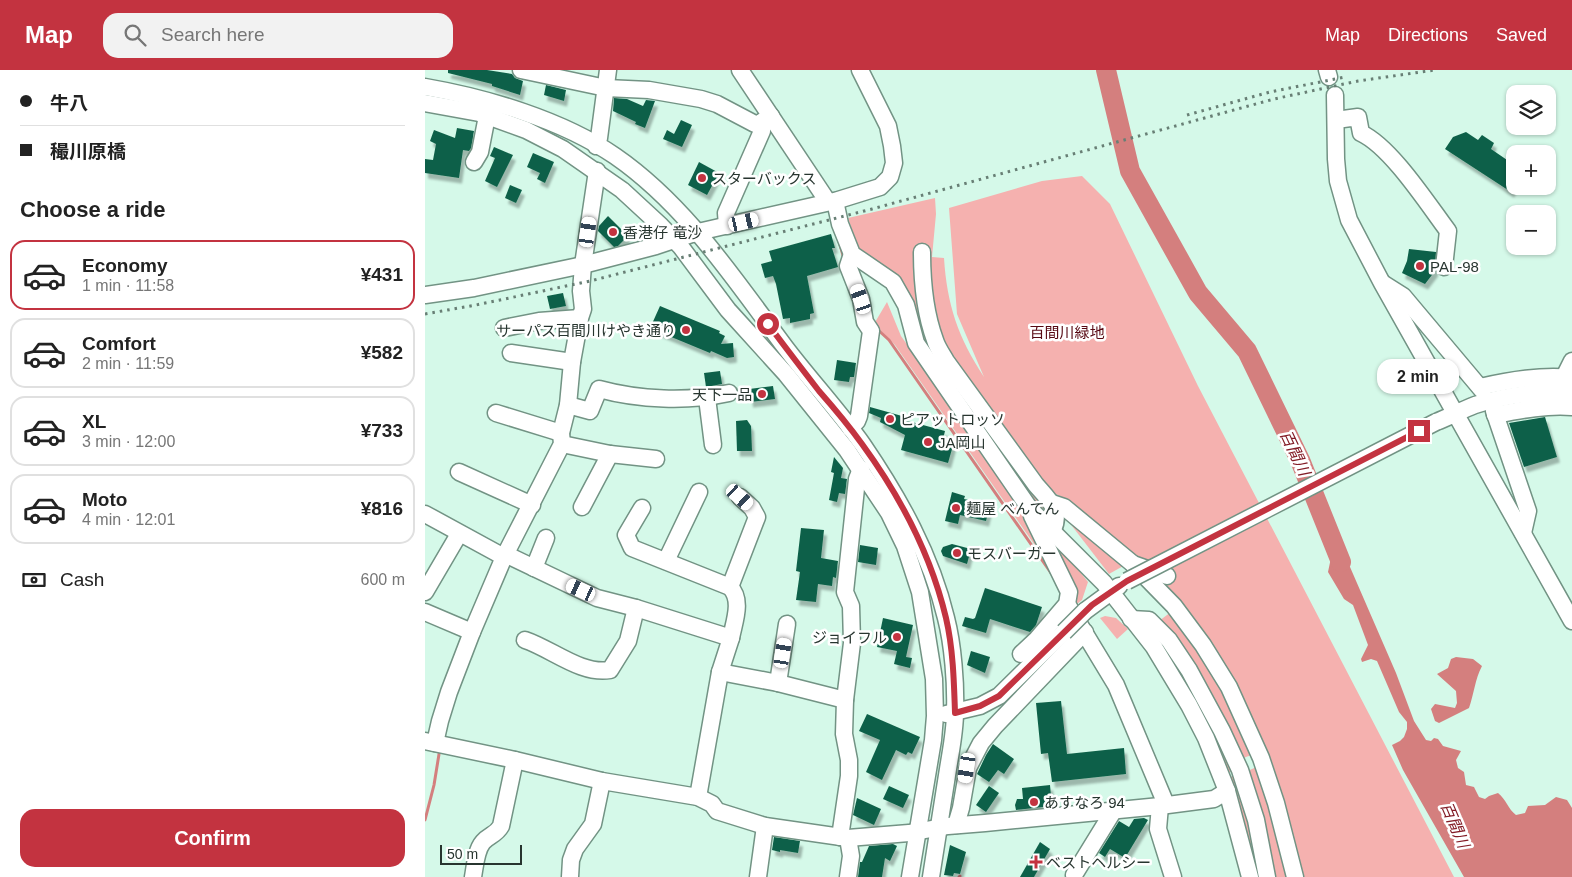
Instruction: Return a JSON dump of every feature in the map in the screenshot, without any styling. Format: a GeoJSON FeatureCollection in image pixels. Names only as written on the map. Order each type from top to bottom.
{"type":"FeatureCollection","features":[{"type":"Feature","properties":{"kind":"street"},"geometry":{"type":"LineString","coordinates":[[521,70],[542,72],[606,88],[649,90],[701,99],[717,104],[755,124],[767,119]]}},
{"type":"Feature","properties":{"kind":"street"},"geometry":{"type":"LineString","coordinates":[[596,146],[599,138],[608,70]]}},
{"type":"Feature","properties":{"kind":"street"},"geometry":{"type":"LineString","coordinates":[[740,70],[767,119],[832,201],[841,224],[861,299],[865,322],[871,331],[859,416],[857,421],[849,428]]}},
{"type":"Feature","properties":{"kind":"street"},"geometry":{"type":"LineString","coordinates":[[425,295],[474,288],[583,265],[698,232],[832,201],[880,187],[890,177],[894,163],[893,146],[888,126],[860,70]]}},
{"type":"Feature","properties":{"kind":"street"},"geometry":{"type":"LineString","coordinates":[[425,87],[483,99],[569,130],[614,155],[640,175],[698,232],[717,254],[803,371],[862,444],[901,504],[919,541],[935,582],[948,630],[954,678],[955,713],[931,877]]}},
{"type":"Feature","properties":{"kind":"street"},"geometry":{"type":"LineString","coordinates":[[1335,95],[1336,159],[1342,199],[1358,237],[1572,621]]}},
{"type":"Feature","properties":{"kind":"street"},"geometry":{"type":"LineString","coordinates":[[425,103],[487,116],[532,133],[563,149],[622,190],[674,240],[728,310],[786,374],[861,469],[893,521],[905,546],[920,592],[934,679],[935,716],[932,748],[911,877]]}},
{"type":"Feature","properties":{"kind":"street"},"geometry":{"type":"LineString","coordinates":[[474,162],[480,152],[487,116]]}},
{"type":"Feature","properties":{"kind":"street"},"geometry":{"type":"LineString","coordinates":[[1336,120],[1358,117],[1361,133],[1371,137],[1392,158],[1448,231],[1444,267]]}},
{"type":"Feature","properties":{"kind":"street"},"geometry":{"type":"LineString","coordinates":[[727,226],[726,213],[767,119]]}},
{"type":"Feature","properties":{"kind":"street"},"geometry":{"type":"LineString","coordinates":[[597,171],[583,265],[581,292],[583,309],[580,318],[562,438],[532,505],[505,556],[472,632],[449,692],[435,743],[602,781],[698,797],[712,804],[717,811],[765,826],[844,838],[909,833],[956,825],[1165,805],[1213,799],[1227,791]]}},
{"type":"Feature","properties":{"kind":"street"},"geometry":{"type":"LineString","coordinates":[[922,252],[922,269],[935,342],[1036,484],[1052,503],[1057,516],[1057,523],[1053,530]]}},
{"type":"Feature","properties":{"kind":"street"},"geometry":{"type":"LineString","coordinates":[[850,261],[893,282],[906,305],[916,343],[1030,509],[1053,530],[1111,591],[1154,647],[1189,705],[1206,738],[1227,791],[1251,877]]}},
{"type":"Feature","properties":{"kind":"street"},"geometry":{"type":"LineString","coordinates":[[1382,283],[1403,296],[1481,388],[1507,381],[1534,378],[1568,378],[1572,361]]}},
{"type":"Feature","properties":{"kind":"street"},"geometry":{"type":"LineString","coordinates":[[504,328],[539,321],[580,318]]}},
{"type":"Feature","properties":{"kind":"street"},"geometry":{"type":"LineString","coordinates":[[511,353],[573,362]]}},
{"type":"Feature","properties":{"kind":"street"},"geometry":{"type":"LineString","coordinates":[[568,405],[590,411],[599,389],[618,394],[683,399],[707,398],[729,392]]}},
{"type":"Feature","properties":{"kind":"street"},"geometry":{"type":"LineString","coordinates":[[935,716],[980,706],[999,696],[1085,612],[1127,581],[1436,422],[1474,406],[1515,396],[1535,393],[1572,392]]}},
{"type":"Feature","properties":{"kind":"street"},"geometry":{"type":"LineString","coordinates":[[707,398],[713,445]]}},
{"type":"Feature","properties":{"kind":"street"},"geometry":{"type":"LineString","coordinates":[[1523,533],[1528,511],[1495,413],[1555,406],[1572,407]]}},
{"type":"Feature","properties":{"kind":"street"},"geometry":{"type":"LineString","coordinates":[[496,413],[610,454],[656,459]]}},
{"type":"Feature","properties":{"kind":"street"},"geometry":{"type":"LineString","coordinates":[[582,507],[610,454]]}},
{"type":"Feature","properties":{"kind":"street"},"geometry":{"type":"LineString","coordinates":[[848,877],[851,856],[844,838],[849,760],[844,734],[845,700],[852,644],[851,606],[845,592],[857,479],[861,469]]}},
{"type":"Feature","properties":{"kind":"street"},"geometry":{"type":"LineString","coordinates":[[459,472],[532,505]]}},
{"type":"Feature","properties":{"kind":"street"},"geometry":{"type":"LineString","coordinates":[[666,561],[699,492]]}},
{"type":"Feature","properties":{"kind":"street"},"geometry":{"type":"LineString","coordinates":[[730,587],[757,517],[752,508],[740,497]]}},
{"type":"Feature","properties":{"kind":"street"},"geometry":{"type":"LineString","coordinates":[[1052,503],[1064,506],[1133,564],[1174,606],[1203,645],[1229,687],[1261,758],[1276,803],[1295,877]]}},
{"type":"Feature","properties":{"kind":"street"},"geometry":{"type":"LineString","coordinates":[[641,508],[626,535],[632,548],[730,587],[736,593],[737,604],[731,638],[720,672],[698,797]]}},
{"type":"Feature","properties":{"kind":"street"},"geometry":{"type":"LineString","coordinates":[[1021,654],[1067,604],[1069,592],[1044,538],[1033,520],[1030,509]]}},
{"type":"Feature","properties":{"kind":"street"},"geometry":{"type":"LineString","coordinates":[[425,514],[459,534],[597,598],[636,608],[731,638]]}},
{"type":"Feature","properties":{"kind":"street"},"geometry":{"type":"LineString","coordinates":[[425,592],[459,534]]}},
{"type":"Feature","properties":{"kind":"street"},"geometry":{"type":"LineString","coordinates":[[534,568],[546,538]]}},
{"type":"Feature","properties":{"kind":"street"},"geometry":{"type":"LineString","coordinates":[[1133,564],[1167,576]]}},
{"type":"Feature","properties":{"kind":"street"},"geometry":{"type":"LineString","coordinates":[[1067,604],[1116,685],[1165,802],[1157,829],[1173,877]]}},
{"type":"Feature","properties":{"kind":"street"},"geometry":{"type":"LineString","coordinates":[[525,640],[541,645],[563,660],[601,672],[610,670],[628,640],[636,608]]}},
{"type":"Feature","properties":{"kind":"street"},"geometry":{"type":"LineString","coordinates":[[425,612],[472,632]]}},
{"type":"Feature","properties":{"kind":"street"},"geometry":{"type":"LineString","coordinates":[[1131,619],[1149,620],[1169,640],[1189,670],[1222,731],[1240,770],[1253,812],[1267,877]]}},
{"type":"Feature","properties":{"kind":"street"},"geometry":{"type":"LineString","coordinates":[[778,683],[787,624]]}},
{"type":"Feature","properties":{"kind":"street"},"geometry":{"type":"LineString","coordinates":[[956,825],[961,808],[967,768],[981,743],[1085,632]]}},
{"type":"Feature","properties":{"kind":"street"},"geometry":{"type":"LineString","coordinates":[[720,672],[778,683],[845,700]]}},
{"type":"Feature","properties":{"kind":"street"},"geometry":{"type":"LineString","coordinates":[[473,877],[479,848],[484,841],[497,833],[501,826],[515,760]]}},
{"type":"Feature","properties":{"kind":"street"},"geometry":{"type":"LineString","coordinates":[[570,877],[571,860],[575,849],[593,824],[602,781]]}},
{"type":"Feature","properties":{"kind":"street"},"geometry":{"type":"LineString","coordinates":[[1074,875],[1114,810]]}},
{"type":"Feature","properties":{"kind":"street"},"geometry":{"type":"LineString","coordinates":[[758,877],[765,826]]}},
{"type":"Feature","properties":{"kind":"green space","name":"百間川緑地"},"geometry":{"type":"Polygon","coordinates":[[[1082,176],[1110,204],[1198,386],[1454,877],[1298,877],[1252,726],[1137,560],[1108,532],[1120,547],[1118,548],[1058,495],[1045,489],[924,323],[1047,511],[1042,510],[1034,503],[921,338],[907,295],[858,248],[848,218],[935,198],[936,214],[932,257],[944,258],[948,291],[955,320],[967,348],[984,377],[957,314],[949,208],[1042,181],[1082,176]]]}},
{"type":"Feature","properties":{"kind":"green space"},"geometry":{"type":"Polygon","coordinates":[[[887,302],[901,336],[1017,498],[1029,527],[1055,574],[895,345],[874,324],[887,302]]]}},
{"type":"Feature","properties":{"kind":"green space"},"geometry":{"type":"Polygon","coordinates":[[[1062,513],[1125,565],[1109,574],[1062,513]]]}},
{"type":"Feature","properties":{"kind":"green space"},"geometry":{"type":"Polygon","coordinates":[[[1046,531],[1088,582],[1082,600],[1077,604],[1072,599],[1046,531]]]}},
{"type":"Feature","properties":{"kind":"green space"},"geometry":{"type":"Polygon","coordinates":[[[1171,612],[1215,681],[1236,717],[1254,754],[1238,760],[1159,621],[1171,612]]]}},
{"type":"Feature","properties":{"kind":"green space"},"geometry":{"type":"Polygon","coordinates":[[[1105,616],[1116,618],[1128,629],[1117,639],[1100,618],[1105,616]]]}},
{"type":"Feature","properties":{"kind":"green space"},"geometry":{"type":"Polygon","coordinates":[[[1157,635],[1167,645],[1234,770],[1227,773],[1157,635]]]}},
{"type":"Feature","properties":{"kind":"green space"},"geometry":{"type":"Polygon","coordinates":[[[1259,766],[1290,877],[1274,877],[1245,772],[1259,766]]]}},
{"type":"Feature","properties":{"kind":"green space"},"geometry":{"type":"Polygon","coordinates":[[[1236,775],[1247,805],[1263,877],[1256,877],[1227,778],[1236,775]]]}},
{"type":"Feature","properties":{"kind":"water"},"geometry":{"type":"Polygon","coordinates":[[[1337,537],[1396,673],[1414,721],[1426,740],[1438,739],[1443,746],[1461,751],[1456,760],[1458,768],[1464,772],[1466,785],[1474,787],[1479,797],[1485,799],[1498,793],[1516,815],[1525,813],[1528,806],[1545,805],[1556,797],[1567,800],[1572,808],[1572,877],[1464,877],[1403,770],[1392,745],[1404,737],[1407,722],[1399,712],[1377,661],[1371,659],[1362,662],[1361,659],[1368,645],[1353,605],[1344,599],[1328,572],[1332,553],[1327,538],[1337,537]]]}},
{"type":"Feature","properties":{"kind":"water"},"geometry":{"type":"Polygon","coordinates":[[[1456,657],[1473,659],[1482,666],[1469,708],[1439,723],[1435,721],[1431,709],[1435,704],[1455,708],[1457,703],[1456,691],[1437,674],[1448,668],[1451,659],[1456,657]]]}},
{"type":"Feature","properties":{"kind":"building"},"geometry":{"type":"Polygon","coordinates":[[[448,70],[487,70],[512,74],[515,78],[523,81],[520,95],[492,86],[492,84],[448,73],[448,70]]]}},
{"type":"Feature","properties":{"kind":"building"},"geometry":{"type":"Polygon","coordinates":[[[546,85],[566,90],[564,101],[544,95],[546,85]]]}},
{"type":"Feature","properties":{"kind":"building"},"geometry":{"type":"Polygon","coordinates":[[[614,98],[627,99],[643,106],[646,100],[655,101],[645,128],[613,111],[614,98]]]}},
{"type":"Feature","properties":{"kind":"building"},"geometry":{"type":"Polygon","coordinates":[[[681,120],[692,125],[682,147],[663,139],[667,130],[674,134],[681,120]]]}},
{"type":"Feature","properties":{"kind":"building"},"geometry":{"type":"Polygon","coordinates":[[[457,128],[474,131],[471,148],[469,151],[463,150],[459,178],[425,173],[425,159],[433,160],[436,144],[430,141],[434,130],[455,138],[457,128]]]}},
{"type":"Feature","properties":{"kind":"building"},"geometry":{"type":"Polygon","coordinates":[[[1466,132],[1478,140],[1482,135],[1494,143],[1491,149],[1506,159],[1506,189],[1445,149],[1453,137],[1466,132]]]}},
{"type":"Feature","properties":{"kind":"building"},"geometry":{"type":"Polygon","coordinates":[[[494,147],[513,155],[497,187],[485,181],[495,158],[490,156],[494,147]]]}},
{"type":"Feature","properties":{"kind":"building"},"geometry":{"type":"Polygon","coordinates":[[[533,153],[554,162],[545,183],[537,179],[540,173],[527,167],[533,153]]]}},
{"type":"Feature","properties":{"kind":"building"},"geometry":{"type":"Polygon","coordinates":[[[699,162],[719,173],[707,195],[688,185],[699,162]]]}},
{"type":"Feature","properties":{"kind":"building"},"geometry":{"type":"Polygon","coordinates":[[[510,185],[522,190],[516,203],[505,198],[510,185]]]}},
{"type":"Feature","properties":{"kind":"building"},"geometry":{"type":"Polygon","coordinates":[[[608,216],[628,236],[618,246],[614,247],[598,231],[599,226],[608,216]]]}},
{"type":"Feature","properties":{"kind":"building"},"geometry":{"type":"Polygon","coordinates":[[[831,234],[835,248],[832,248],[838,267],[807,276],[814,313],[810,314],[810,319],[790,323],[790,318],[783,319],[773,276],[765,278],[761,264],[772,261],[769,251],[831,234]]]}},
{"type":"Feature","properties":{"kind":"building","name":"PAL-98"},"geometry":{"type":"Polygon","coordinates":[[[1409,249],[1436,252],[1435,271],[1425,284],[1402,273],[1409,249]]]}},
{"type":"Feature","properties":{"kind":"building"},"geometry":{"type":"Polygon","coordinates":[[[563,293],[566,306],[550,309],[547,296],[563,293]]]}},
{"type":"Feature","properties":{"kind":"building","name":"サーパス百間川けやき通り"},"geometry":{"type":"Polygon","coordinates":[[[660,306],[720,331],[719,333],[725,336],[721,344],[733,343],[734,357],[727,358],[711,351],[710,353],[652,329],[651,326],[660,306]]]}},
{"type":"Feature","properties":{"kind":"building"},"geometry":{"type":"Polygon","coordinates":[[[837,360],[856,363],[854,377],[850,377],[849,382],[834,380],[837,360]]]}},
{"type":"Feature","properties":{"kind":"building"},"geometry":{"type":"Polygon","coordinates":[[[720,371],[722,384],[706,387],[704,373],[720,371]]]}},
{"type":"Feature","properties":{"kind":"building"},"geometry":{"type":"Polygon","coordinates":[[[773,386],[775,399],[750,402],[749,389],[773,386]]]}},
{"type":"Feature","properties":{"kind":"building"},"geometry":{"type":"Polygon","coordinates":[[[870,407],[902,416],[901,419],[945,431],[943,439],[954,442],[948,463],[901,450],[905,435],[880,422],[881,418],[869,413],[870,407]]]}},
{"type":"Feature","properties":{"kind":"building"},"geometry":{"type":"Polygon","coordinates":[[[1545,417],[1557,457],[1524,467],[1509,423],[1545,417]]]}},
{"type":"Feature","properties":{"kind":"building"},"geometry":{"type":"Polygon","coordinates":[[[747,420],[751,426],[752,451],[737,451],[736,421],[747,420]]]}},
{"type":"Feature","properties":{"kind":"building"},"geometry":{"type":"Polygon","coordinates":[[[834,457],[843,468],[841,478],[847,479],[845,494],[839,493],[837,502],[829,500],[834,473],[831,472],[834,457]]]}},
{"type":"Feature","properties":{"kind":"building"},"geometry":{"type":"Polygon","coordinates":[[[952,492],[965,496],[964,499],[990,505],[986,521],[960,515],[958,524],[945,521],[952,492]]]}},
{"type":"Feature","properties":{"kind":"building"},"geometry":{"type":"Polygon","coordinates":[[[801,528],[824,530],[821,558],[838,561],[836,578],[833,577],[832,586],[818,584],[816,602],[796,600],[800,572],[796,571],[801,528]]]}},
{"type":"Feature","properties":{"kind":"building"},"geometry":{"type":"Polygon","coordinates":[[[952,544],[971,549],[967,564],[943,556],[941,551],[943,547],[952,544]]]}},
{"type":"Feature","properties":{"kind":"building"},"geometry":{"type":"Polygon","coordinates":[[[860,545],[878,548],[876,565],[858,562],[860,545]]]}},
{"type":"Feature","properties":{"kind":"building"},"geometry":{"type":"Polygon","coordinates":[[[985,588],[1042,607],[1036,625],[1030,632],[990,619],[986,633],[962,626],[965,617],[975,618],[985,588]]]}},
{"type":"Feature","properties":{"kind":"building"},"geometry":{"type":"Polygon","coordinates":[[[883,618],[913,625],[906,657],[912,658],[910,668],[894,664],[897,651],[877,647],[883,618]]]}},
{"type":"Feature","properties":{"kind":"building"},"geometry":{"type":"Polygon","coordinates":[[[971,651],[990,657],[985,673],[967,665],[971,651]]]}},
{"type":"Feature","properties":{"kind":"building"},"geometry":{"type":"Polygon","coordinates":[[[1061,701],[1067,754],[1124,748],[1126,774],[1052,782],[1048,753],[1041,754],[1036,703],[1061,701]]]}},
{"type":"Feature","properties":{"kind":"building"},"geometry":{"type":"Polygon","coordinates":[[[867,714],[920,737],[912,754],[908,752],[906,755],[896,750],[882,780],[866,772],[880,740],[859,731],[867,714]]]}},
{"type":"Feature","properties":{"kind":"building"},"geometry":{"type":"Polygon","coordinates":[[[993,744],[1014,759],[1004,774],[998,770],[989,782],[977,774],[993,744]]]}},
{"type":"Feature","properties":{"kind":"building","name":"あすなろ 94"},"geometry":{"type":"Polygon","coordinates":[[[1050,785],[1052,806],[1016,810],[1017,799],[1023,799],[1022,788],[1050,785]]]}},
{"type":"Feature","properties":{"kind":"building"},"geometry":{"type":"Polygon","coordinates":[[[889,786],[909,795],[903,808],[883,799],[889,786]]]}},
{"type":"Feature","properties":{"kind":"building"},"geometry":{"type":"Polygon","coordinates":[[[989,786],[999,793],[986,812],[976,805],[989,786]]]}},
{"type":"Feature","properties":{"kind":"building"},"geometry":{"type":"Polygon","coordinates":[[[857,798],[881,809],[874,825],[853,815],[857,798]]]}},
{"type":"Feature","properties":{"kind":"building"},"geometry":{"type":"Polygon","coordinates":[[[1144,818],[1148,820],[1125,858],[1110,849],[1105,857],[1099,853],[1119,821],[1129,827],[1134,819],[1144,818]]]}},
{"type":"Feature","properties":{"kind":"building"},"geometry":{"type":"Polygon","coordinates":[[[774,837],[800,841],[798,853],[772,850],[774,837]]]}},
{"type":"Feature","properties":{"kind":"building"},"geometry":{"type":"Polygon","coordinates":[[[1040,842],[1050,849],[1034,877],[1020,877],[1040,842]]]}},
{"type":"Feature","properties":{"kind":"building"},"geometry":{"type":"Polygon","coordinates":[[[893,844],[897,846],[890,861],[885,858],[882,877],[858,877],[860,862],[862,862],[869,846],[893,844]]]}},
{"type":"Feature","properties":{"kind":"building"},"geometry":{"type":"Polygon","coordinates":[[[950,845],[966,852],[960,874],[954,873],[953,876],[944,875],[950,845]]]}},
{"type":"Feature","properties":{"kind":"waterway","name":"百間川"},"geometry":{"type":"LineString","coordinates":[[1106,70],[1130,171],[1198,293],[1247,351],[1300,460],[1341,562]]}},
{"type":"Feature","properties":{"kind":"waterway"},"geometry":{"type":"LineString","coordinates":[[839,241],[844,259]]}},
{"type":"Feature","properties":{"kind":"waterway"},"geometry":{"type":"LineString","coordinates":[[876,328],[889,340],[1051,573]]}},
{"type":"Feature","properties":{"kind":"waterway"},"geometry":{"type":"LineString","coordinates":[[425,820],[434,785],[440,748]]}},
{"type":"Feature","properties":{"kind":"railway"},"geometry":{"type":"LineString","coordinates":[[425,314],[590,281],[872,209],[1274,99],[1358,81],[1435,70]]}},
{"type":"Feature","properties":{"kind":"railway"},"geometry":{"type":"LineString","coordinates":[[1187,115],[1270,92],[1345,77]]}},
{"type":"Feature","properties":{"kind":"place","name":"スターバックス"},"geometry":{"type":"Point","coordinates":[702,178]}},
{"type":"Feature","properties":{"kind":"place","name":"香港仔 竜沙"},"geometry":{"type":"Point","coordinates":[613,232]}},
{"type":"Feature","properties":{"kind":"place","name":"PAL-98"},"geometry":{"type":"Point","coordinates":[1420,266]}},
{"type":"Feature","properties":{"kind":"place","name":"サーパス百間川けやき通り"},"geometry":{"type":"Point","coordinates":[686,330]}},
{"type":"Feature","properties":{"kind":"place","name":"天下一品"},"geometry":{"type":"Point","coordinates":[762,394]}},
{"type":"Feature","properties":{"kind":"place","name":"ピアットロッソ"},"geometry":{"type":"Point","coordinates":[890,419]}},
{"type":"Feature","properties":{"kind":"place","name":"JA岡山"},"geometry":{"type":"Point","coordinates":[928,442]}},
{"type":"Feature","properties":{"kind":"place","name":"麺屋 べんてん"},"geometry":{"type":"Point","coordinates":[956,508]}},
{"type":"Feature","properties":{"kind":"place","name":"モスバーガー"},"geometry":{"type":"Point","coordinates":[957,553]}},
{"type":"Feature","properties":{"kind":"place","name":"ジョイフル"},"geometry":{"type":"Point","coordinates":[897,637]}},
{"type":"Feature","properties":{"kind":"place","name":"あすなろ 94"},"geometry":{"type":"Point","coordinates":[1034,802]}},
{"type":"Feature","properties":{"kind":"place","name":"ベストヘルシー"},"geometry":{"type":"Point","coordinates":[1036,862]}},
{"type":"Feature","properties":{"kind":"route"},"geometry":{"type":"LineString","coordinates":[[768,324],[862,444],[901,504],[915,531],[946,618],[954,678],[955,713],[980,706],[999,696],[1092,605],[1127,581],[1419,431]]}}]}
